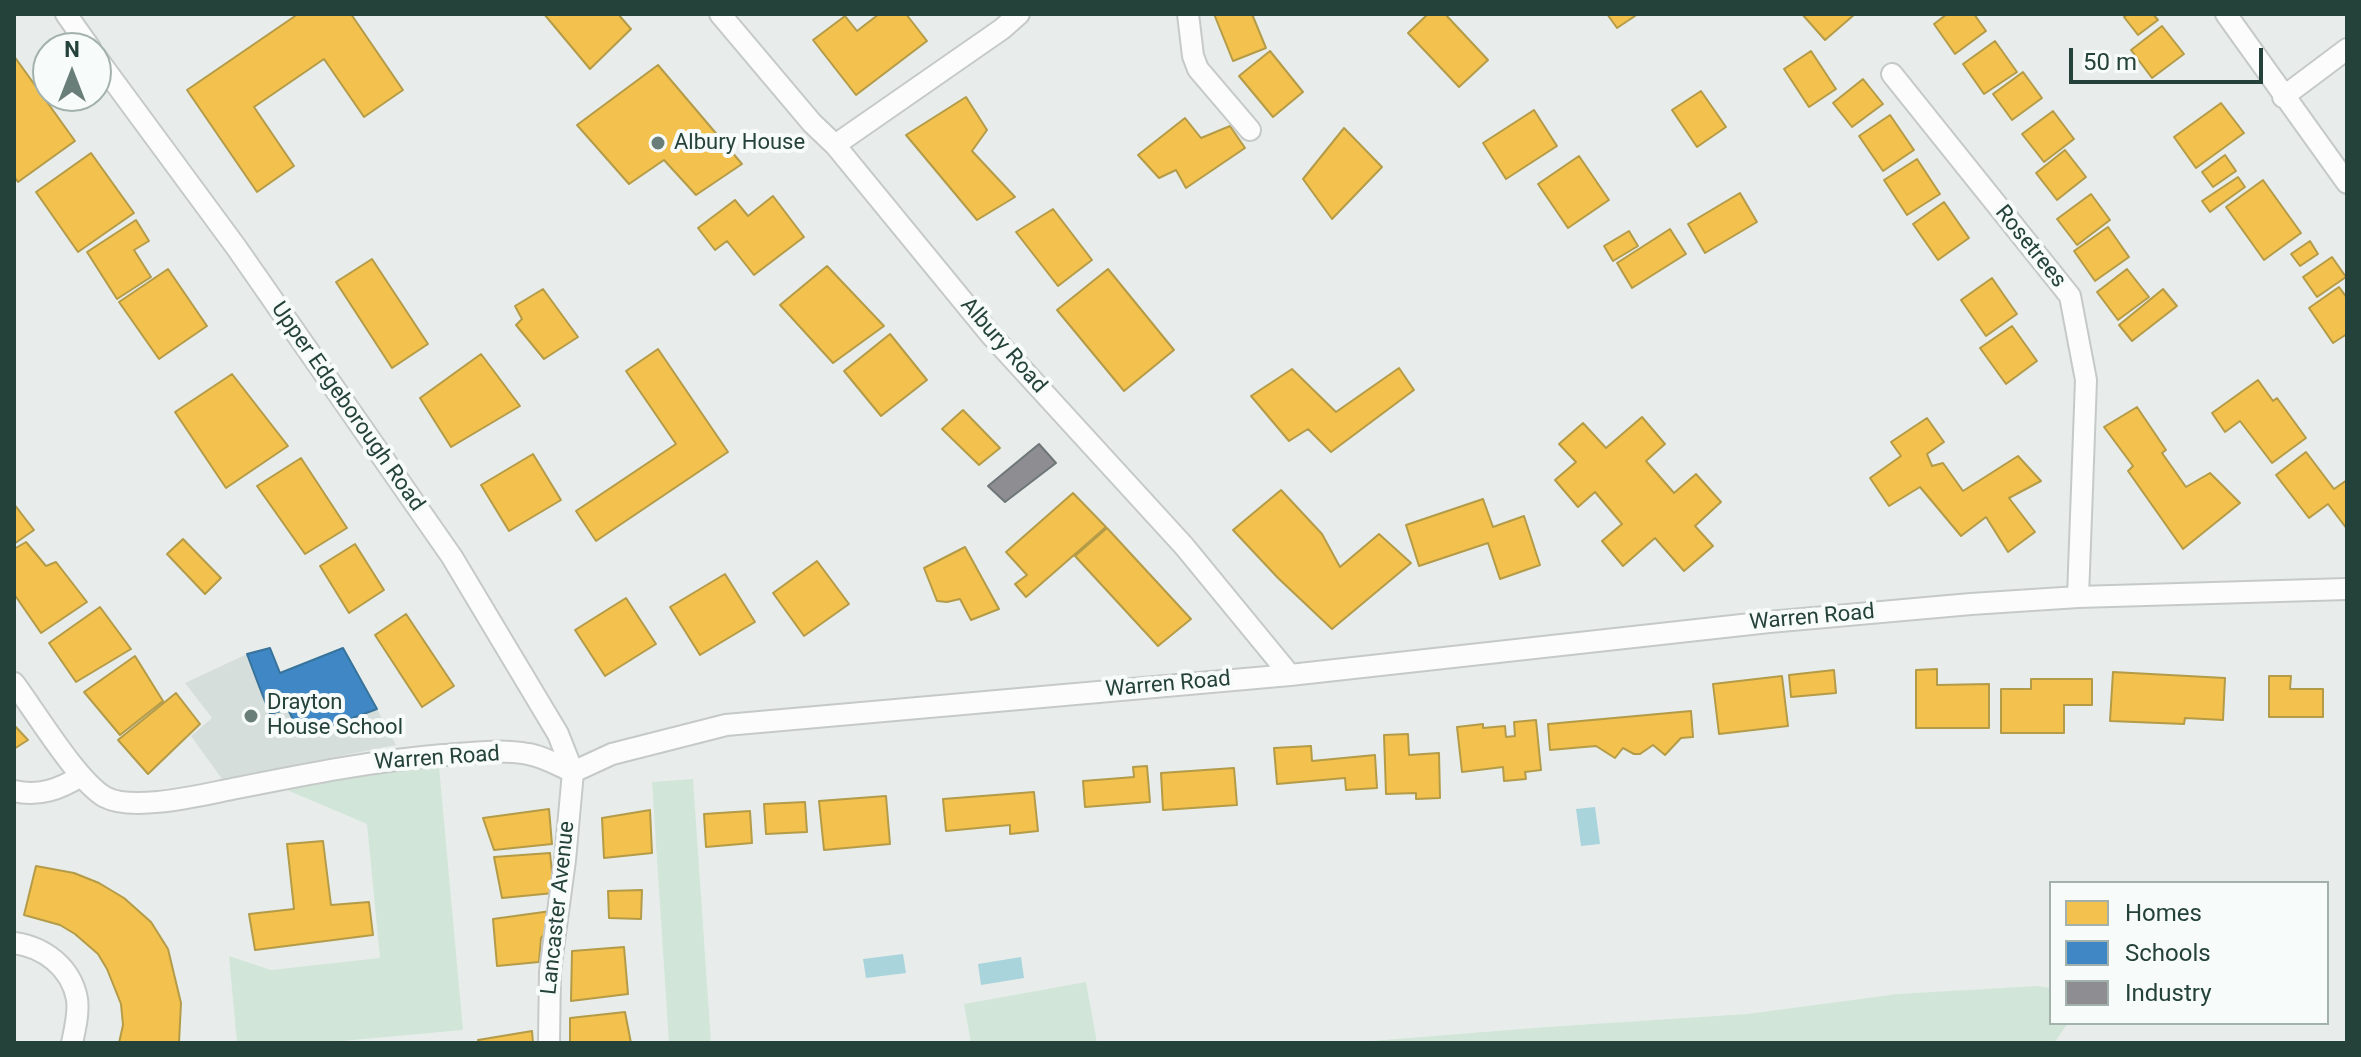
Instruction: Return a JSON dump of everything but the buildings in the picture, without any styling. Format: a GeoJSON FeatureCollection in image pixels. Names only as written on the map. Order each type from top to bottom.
{"type":"FeatureCollection","features":[{"type":"Feature","properties":{"kind":"street"},"geometry":{"type":"LineString","coordinates":[[66,14],[79,32]]}},
{"type":"Feature","properties":{"kind":"street","name":"Albury Road"},"geometry":{"type":"LineString","coordinates":[[720,14],[812,123],[835,145],[990,334],[1174,535],[1290,675]]}},
{"type":"Feature","properties":{"kind":"street"},"geometry":{"type":"LineString","coordinates":[[835,145],[1019,14]]}},
{"type":"Feature","properties":{"kind":"street"},"geometry":{"type":"LineString","coordinates":[[1188,14],[1193,56],[1198,69],[1250,130]]}},
{"type":"Feature","properties":{"kind":"street"},"geometry":{"type":"LineString","coordinates":[[2226,14],[2347,183]]}},
{"type":"Feature","properties":{"kind":"street"},"geometry":{"type":"LineString","coordinates":[[2283,97],[2347,49]]}},
{"type":"Feature","properties":{"kind":"street","name":"Rosetrees"},"geometry":{"type":"LineString","coordinates":[[1892,74],[2070,296],[2086,380],[2078,597]]}},
{"type":"Feature","properties":{"kind":"street","name":"Upper Edgeborough Road"},"geometry":{"type":"LineString","coordinates":[[112,79],[236,247],[452,557],[558,734],[573,772]]}},
{"type":"Feature","properties":{"kind":"street","name":"Warren Road"},"geometry":{"type":"LineString","coordinates":[[14,683],[81,776],[105,797],[118,801],[172,800],[308,773],[477,752],[529,754],[573,772],[612,754],[726,725],[1290,675],[1769,622],[2078,597],[2347,589]]}},
{"type":"Feature","properties":{"kind":"street","name":"Lancaster Avenue"},"geometry":{"type":"LineString","coordinates":[[549,1043],[550,971],[573,772]]}},
{"type":"Feature","properties":{"kind":"street"},"geometry":{"type":"LineString","coordinates":[[14,791],[45,792],[65,786],[81,776]]}},
{"type":"Feature","properties":{"kind":"street"},"geometry":{"type":"LineString","coordinates":[[14,943],[45,953],[67,974],[77,999],[72,1043]]}},
{"type":"Feature","properties":{"kind":"shaded area","name":"Drayton House School"},"geometry":{"type":"Polygon","coordinates":[[[247,654],[270,714],[288,709],[301,737],[377,709],[396,745],[222,779],[191,736],[212,718],[185,683],[247,654]]]}},
{"type":"Feature","properties":{"kind":"green space"},"geometry":{"type":"Polygon","coordinates":[[[438,755],[463,1030],[320,1043],[237,1043],[229,956],[271,970],[380,958],[367,824],[268,782],[438,755]]]}},
{"type":"Feature","properties":{"kind":"green space"},"geometry":{"type":"Polygon","coordinates":[[[693,779],[711,1043],[669,1043],[652,782],[693,779]]]}},
{"type":"Feature","properties":{"kind":"green space"},"geometry":{"type":"Polygon","coordinates":[[[1086,982],[1097,1043],[971,1043],[964,1004],[1086,982]]]}},
{"type":"Feature","properties":{"kind":"green space"},"geometry":{"type":"Polygon","coordinates":[[[2049,988],[2049,1025],[2067,1025],[2054,1043],[1346,1043],[1747,1014],[1898,994],[2049,988]]]}},
{"type":"Feature","properties":{"kind":"water"},"geometry":{"type":"Polygon","coordinates":[[[1595,807],[1600,844],[1581,846],[1576,809],[1595,807]]]}},
{"type":"Feature","properties":{"kind":"water"},"geometry":{"type":"Polygon","coordinates":[[[903,954],[906,973],[866,978],[863,959],[903,954]]]}},
{"type":"Feature","properties":{"kind":"water"},"geometry":{"type":"Polygon","coordinates":[[[1021,957],[1024,978],[981,985],[978,964],[1021,957]]]}},
{"type":"Feature","properties":{"kind":"place","name":"Albury House"},"geometry":{"type":"Point","coordinates":[658,143]}},
{"type":"Feature","properties":{"kind":"place","name":"Drayton House School"},"geometry":{"type":"Point","coordinates":[251,716]}}]}
